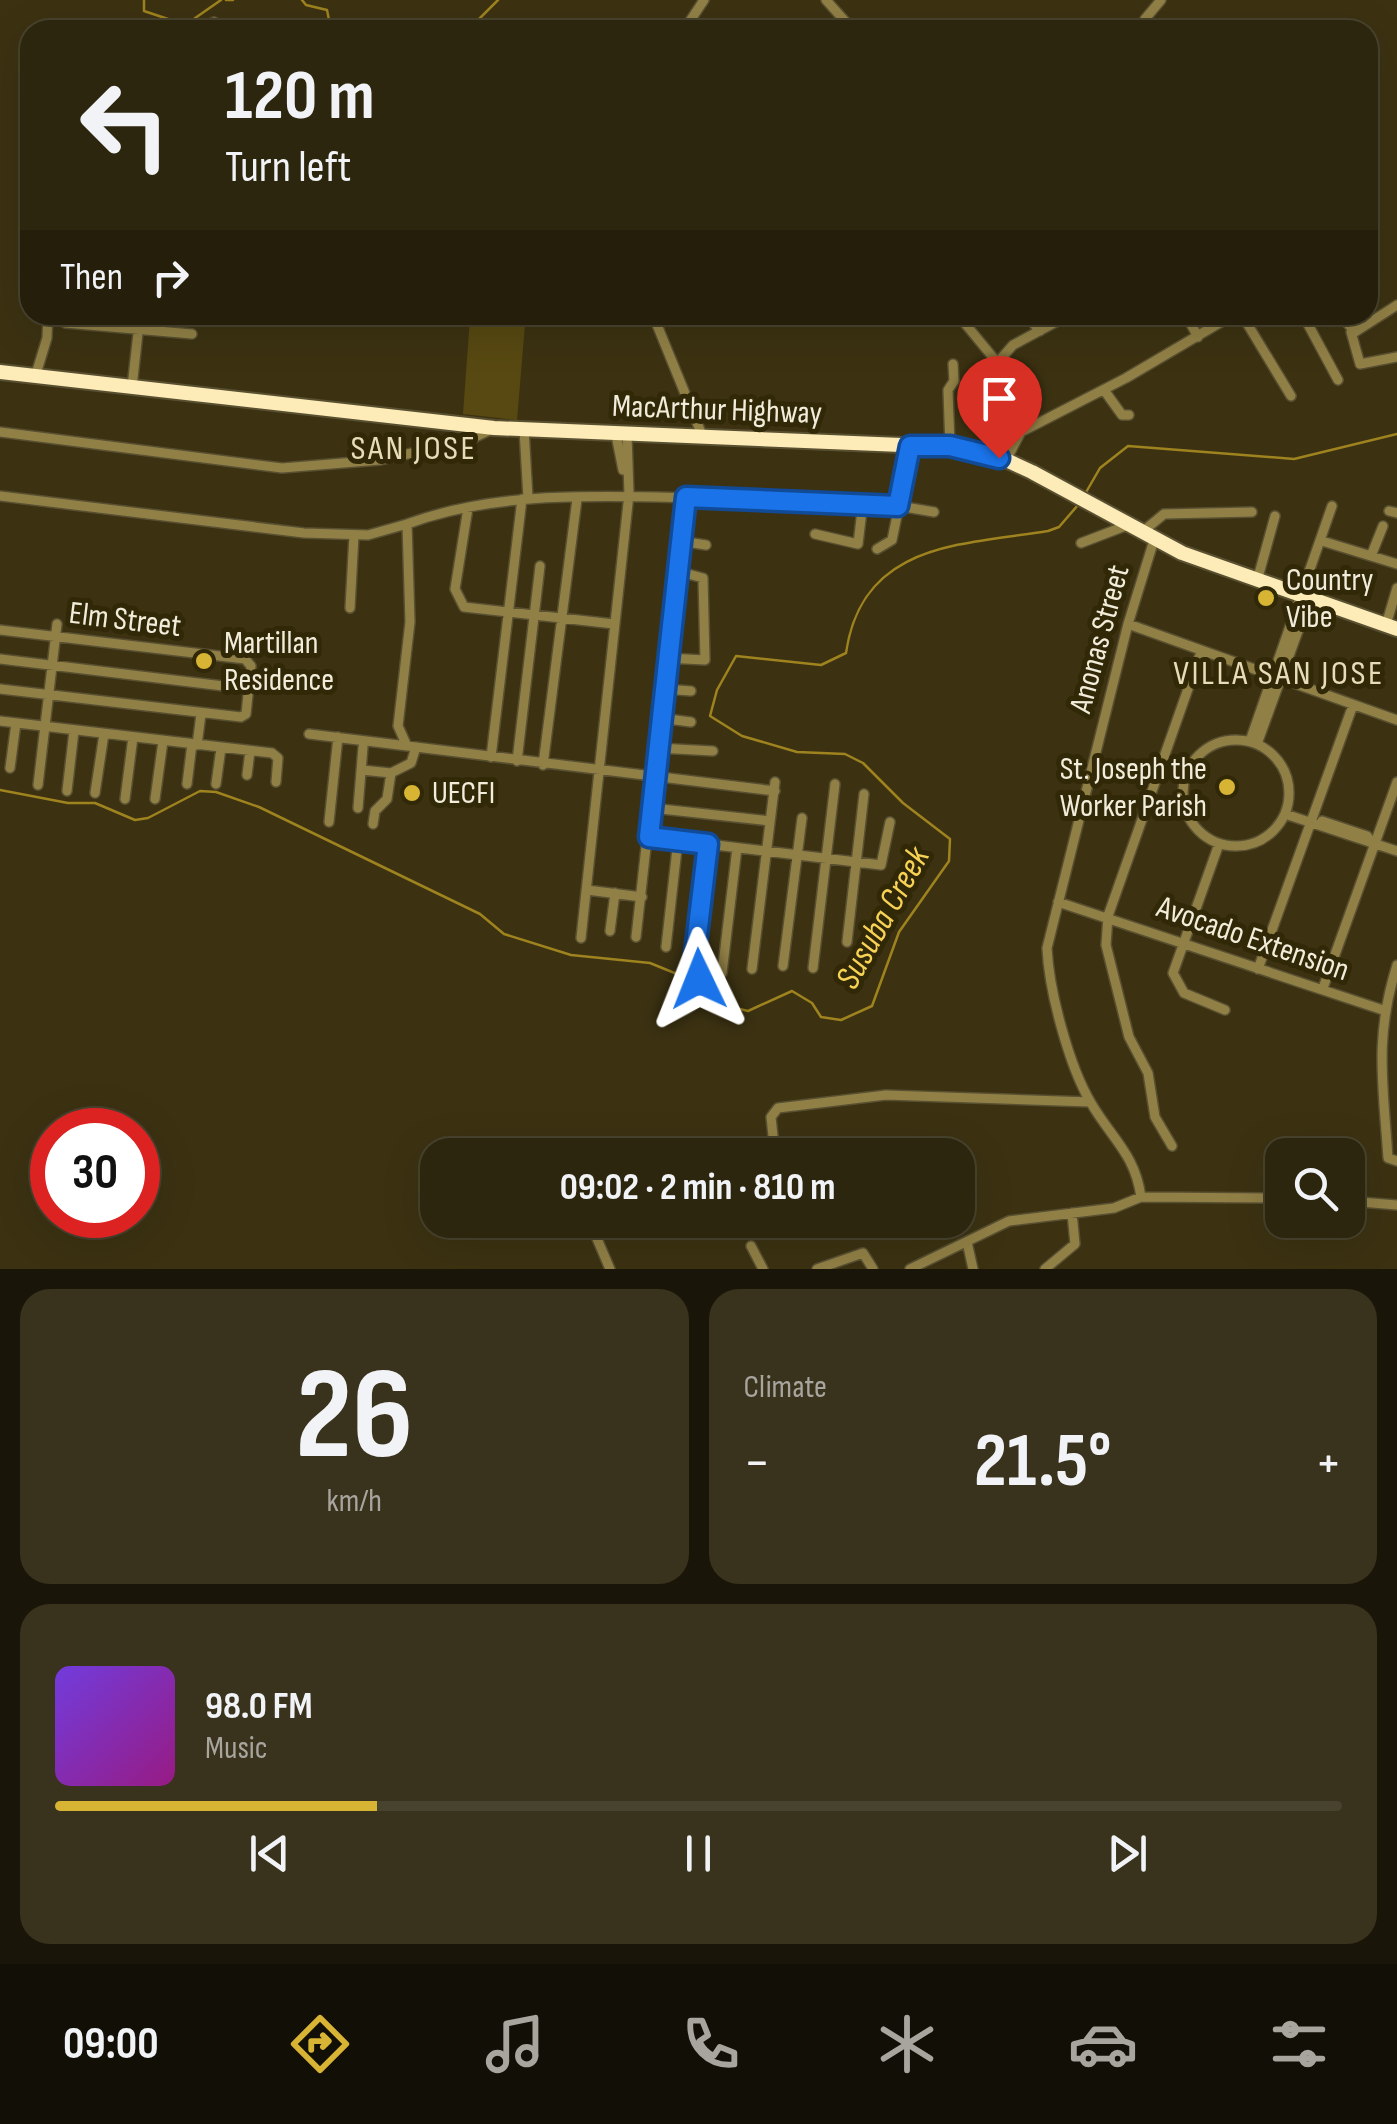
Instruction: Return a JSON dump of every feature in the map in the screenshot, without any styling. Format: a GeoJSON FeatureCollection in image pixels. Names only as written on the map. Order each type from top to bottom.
{"type":"FeatureCollection","features":[{"type":"Feature","properties":{"kind":"highway","name":"MacArthur Highway"},"geometry":{"type":"LineString","coordinates":[[0,372],[494,428],[950,446],[1001,459],[1141,533],[1257,581],[1391,627]]}},
{"type":"Feature","properties":{"kind":"street"},"geometry":{"type":"LineString","coordinates":[[826,0],[844,20]]}},
{"type":"Feature","properties":{"kind":"street"},"geometry":{"type":"LineString","coordinates":[[1146,20],[1161,0]]}},
{"type":"Feature","properties":{"kind":"street"},"geometry":{"type":"LineString","coordinates":[[36,374],[48,338],[48,325]]}},
{"type":"Feature","properties":{"kind":"street"},"geometry":{"type":"LineString","coordinates":[[95,325],[192,334]]}},
{"type":"Feature","properties":{"kind":"street"},"geometry":{"type":"LineString","coordinates":[[132,387],[139,325]]}},
{"type":"Feature","properties":{"kind":"street"},"geometry":{"type":"LineString","coordinates":[[656,325],[702,435]]}},
{"type":"Feature","properties":{"kind":"street"},"geometry":{"type":"LineString","coordinates":[[967,325],[1010,378],[1021,432]]}},
{"type":"Feature","properties":{"kind":"street"},"geometry":{"type":"LineString","coordinates":[[1035,325],[1040,331]]}},
{"type":"Feature","properties":{"kind":"street"},"geometry":{"type":"LineString","coordinates":[[998,362],[1014,345],[1050,325]]}},
{"type":"Feature","properties":{"kind":"street"},"geometry":{"type":"LineString","coordinates":[[1191,325],[1198,337]]}},
{"type":"Feature","properties":{"kind":"street"},"geometry":{"type":"LineString","coordinates":[[1001,459],[1021,432],[1217,325]]}},
{"type":"Feature","properties":{"kind":"street"},"geometry":{"type":"LineString","coordinates":[[1248,325],[1291,396]]}},
{"type":"Feature","properties":{"kind":"street"},"geometry":{"type":"LineString","coordinates":[[1308,325],[1338,380]]}},
{"type":"Feature","properties":{"kind":"street"},"geometry":{"type":"LineString","coordinates":[[1346,325],[1360,364],[1397,357]]}},
{"type":"Feature","properties":{"kind":"street"},"geometry":{"type":"LineString","coordinates":[[1351,332],[1363,325]]}},
{"type":"Feature","properties":{"kind":"street"},"geometry":{"type":"LineString","coordinates":[[950,446],[948,390],[954,380],[953,364]]}},
{"type":"Feature","properties":{"kind":"street"},"geometry":{"type":"LineString","coordinates":[[1104,390],[1122,415],[1129,414]]}},
{"type":"Feature","properties":{"kind":"street"},"geometry":{"type":"LineString","coordinates":[[995,420],[1001,459]]}},
{"type":"Feature","properties":{"kind":"street"},"geometry":{"type":"LineString","coordinates":[[0,432],[132,447],[255,467],[299,468],[380,460],[467,440],[494,428]]}},
{"type":"Feature","properties":{"kind":"street"},"geometry":{"type":"LineString","coordinates":[[492,757],[525,498],[524,429]]}},
{"type":"Feature","properties":{"kind":"street"},"geometry":{"type":"LineString","coordinates":[[581,938],[629,494],[625,472],[618,462],[622,435]]}},
{"type":"Feature","properties":{"kind":"street"},"geometry":{"type":"LineString","coordinates":[[877,548],[892,540],[910,446]]}},
{"type":"Feature","properties":{"kind":"street"},"geometry":{"type":"LineString","coordinates":[[0,496],[304,534],[354,535],[525,498],[629,494],[863,502],[934,512]]}},
{"type":"Feature","properties":{"kind":"street"},"geometry":{"type":"LineString","coordinates":[[636,938],[686,497]]}},
{"type":"Feature","properties":{"kind":"street"},"geometry":{"type":"LineString","coordinates":[[543,764],[576,499]]}},
{"type":"Feature","properties":{"kind":"street"},"geometry":{"type":"LineString","coordinates":[[815,534],[858,544],[863,502]]}},
{"type":"Feature","properties":{"kind":"street"},"geometry":{"type":"LineString","coordinates":[[1254,742],[1306,597],[1332,506]]}},
{"type":"Feature","properties":{"kind":"street"},"geometry":{"type":"LineString","coordinates":[[468,508],[455,588],[458,600],[468,609],[614,624]]}},
{"type":"Feature","properties":{"kind":"street"},"geometry":{"type":"LineString","coordinates":[[1081,543],[1141,533],[1164,514],[1252,512]]}},
{"type":"Feature","properties":{"kind":"street"},"geometry":{"type":"LineString","coordinates":[[1257,581],[1275,516]]}},
{"type":"Feature","properties":{"kind":"street"},"geometry":{"type":"LineString","coordinates":[[362,770],[391,773],[411,762],[412,746],[398,726],[410,622],[407,524]]}},
{"type":"Feature","properties":{"kind":"street"},"geometry":{"type":"LineString","coordinates":[[1371,556],[1383,526]]}},
{"type":"Feature","properties":{"kind":"street","name":"Anonas Street"},"geometry":{"type":"LineString","coordinates":[[1140,1197],[1133,1160],[1090,1102],[1048,973],[1047,948],[1128,624],[1141,533]]}},
{"type":"Feature","properties":{"kind":"street"},"geometry":{"type":"LineString","coordinates":[[350,608],[354,535]]}},
{"type":"Feature","properties":{"kind":"street"},"geometry":{"type":"LineString","coordinates":[[680,541],[706,544]]}},
{"type":"Feature","properties":{"kind":"street"},"geometry":{"type":"LineString","coordinates":[[1322,542],[1397,564]]}},
{"type":"Feature","properties":{"kind":"street"},"geometry":{"type":"LineString","coordinates":[[518,761],[540,566]]}},
{"type":"Feature","properties":{"kind":"street"},"geometry":{"type":"LineString","coordinates":[[666,658],[705,660],[702,578],[677,571]]}},
{"type":"Feature","properties":{"kind":"street"},"geometry":{"type":"LineString","coordinates":[[1391,627],[1397,588]]}},
{"type":"Feature","properties":{"kind":"street"},"geometry":{"type":"LineString","coordinates":[[38,785],[57,624]]}},
{"type":"Feature","properties":{"kind":"street"},"geometry":{"type":"LineString","coordinates":[[1128,624],[1397,720]]}},
{"type":"Feature","properties":{"kind":"street","name":"Elm Street"},"geometry":{"type":"LineString","coordinates":[[0,630],[245,659],[251,666],[248,688]]}},
{"type":"Feature","properties":{"kind":"street"},"geometry":{"type":"LineString","coordinates":[[1172,1146],[1155,1117],[1148,1073],[1130,1038],[1106,945],[1108,916],[1201,652]]}},
{"type":"Feature","properties":{"kind":"street"},"geometry":{"type":"LineString","coordinates":[[0,659],[248,688],[244,716],[0,688]]}},
{"type":"Feature","properties":{"kind":"street"},"geometry":{"type":"LineString","coordinates":[[664,689],[691,691]]}},
{"type":"Feature","properties":{"kind":"street"},"geometry":{"type":"LineString","coordinates":[[1258,969],[1353,705]]}},
{"type":"Feature","properties":{"kind":"street"},"geometry":{"type":"LineString","coordinates":[[186,784],[201,714]]}},
{"type":"Feature","properties":{"kind":"street"},"geometry":{"type":"LineString","coordinates":[[660,718],[692,722]]}},
{"type":"Feature","properties":{"kind":"street"},"geometry":{"type":"LineString","coordinates":[[0,721],[276,755],[276,782]]}},
{"type":"Feature","properties":{"kind":"street"},"geometry":{"type":"LineString","coordinates":[[10,768],[16,722]]}},
{"type":"Feature","properties":{"kind":"street"},"geometry":{"type":"LineString","coordinates":[[68,792],[74,731]]}},
{"type":"Feature","properties":{"kind":"street"},"geometry":{"type":"LineString","coordinates":[[95,793],[104,734]]}},
{"type":"Feature","properties":{"kind":"street"},"geometry":{"type":"LineString","coordinates":[[308,734],[599,771],[775,786],[752,969]]}},
{"type":"Feature","properties":{"kind":"street"},"geometry":{"type":"LineString","coordinates":[[330,822],[338,736]]}},
{"type":"Feature","properties":{"kind":"street"},"geometry":{"type":"LineString","coordinates":[[125,799],[133,737]]}},
{"type":"Feature","properties":{"kind":"street"},"geometry":{"type":"LineString","coordinates":[[155,798],[163,741]]}},
{"type":"Feature","properties":{"kind":"street"},"geometry":{"type":"LineString","coordinates":[[1221,741],[1254,742],[1279,761],[1287,776],[1286,811],[1277,828],[1251,845],[1219,844],[1192,824],[1182,792],[1185,775],[1205,748],[1221,741]]}},
{"type":"Feature","properties":{"kind":"street"},"geometry":{"type":"LineString","coordinates":[[358,808],[363,747]]}},
{"type":"Feature","properties":{"kind":"street"},"geometry":{"type":"LineString","coordinates":[[216,784],[221,748]]}},
{"type":"Feature","properties":{"kind":"street"},"geometry":{"type":"LineString","coordinates":[[658,748],[713,752]]}},
{"type":"Feature","properties":{"kind":"street"},"geometry":{"type":"LineString","coordinates":[[247,775],[250,751]]}},
{"type":"Feature","properties":{"kind":"street"},"geometry":{"type":"LineString","coordinates":[[1160,768],[1185,775]]}},
{"type":"Feature","properties":{"kind":"street"},"geometry":{"type":"LineString","coordinates":[[373,824],[375,811],[387,799],[391,773]]}},
{"type":"Feature","properties":{"kind":"street"},"geometry":{"type":"LineString","coordinates":[[1323,988],[1397,782]]}},
{"type":"Feature","properties":{"kind":"street"},"geometry":{"type":"LineString","coordinates":[[812,968],[835,784]]}},
{"type":"Feature","properties":{"kind":"street"},"geometry":{"type":"LineString","coordinates":[[847,942],[864,794]]}},
{"type":"Feature","properties":{"kind":"street"},"geometry":{"type":"LineString","coordinates":[[652,808],[770,821]]}},
{"type":"Feature","properties":{"kind":"street"},"geometry":{"type":"LineString","coordinates":[[1286,811],[1366,836],[1373,844],[1397,851]]}},
{"type":"Feature","properties":{"kind":"street"},"geometry":{"type":"LineString","coordinates":[[783,966],[802,818]]}},
{"type":"Feature","properties":{"kind":"street"},"geometry":{"type":"LineString","coordinates":[[649,837],[885,862],[890,822]]}},
{"type":"Feature","properties":{"kind":"street"},"geometry":{"type":"LineString","coordinates":[[666,947],[678,840]]}},
{"type":"Feature","properties":{"kind":"street"},"geometry":{"type":"LineString","coordinates":[[708,844],[693,969],[699,979],[722,973],[737,848]]}},
{"type":"Feature","properties":{"kind":"street"},"geometry":{"type":"LineString","coordinates":[[1219,844],[1172,972],[1178,986],[1226,1010]]}},
{"type":"Feature","properties":{"kind":"street"},"geometry":{"type":"LineString","coordinates":[[587,890],[642,897]]}},
{"type":"Feature","properties":{"kind":"street"},"geometry":{"type":"LineString","coordinates":[[610,931],[615,893]]}},
{"type":"Feature","properties":{"kind":"street","name":"Avocado Extension"},"geometry":{"type":"LineString","coordinates":[[1058,902],[1383,1010]]}},
{"type":"Feature","properties":{"kind":"street"},"geometry":{"type":"LineString","coordinates":[[1397,965],[1383,1010],[1380,1056],[1388,1158],[1397,1161]]}},
{"type":"Feature","properties":{"kind":"street"},"geometry":{"type":"LineString","coordinates":[[772,1138],[770,1121],[778,1108],[886,1095],[1090,1102]]}},
{"type":"Feature","properties":{"kind":"street"},"geometry":{"type":"LineString","coordinates":[[1384,1102],[1397,1110]]}},
{"type":"Feature","properties":{"kind":"street"},"geometry":{"type":"LineString","coordinates":[[1385,1114],[1397,1110]]}},
{"type":"Feature","properties":{"kind":"street"},"geometry":{"type":"LineString","coordinates":[[910,1269],[1009,1221],[1114,1208],[1140,1197],[1265,1198]]}},
{"type":"Feature","properties":{"kind":"street"},"geometry":{"type":"LineString","coordinates":[[1365,1203],[1397,1204]]}},
{"type":"Feature","properties":{"kind":"street"},"geometry":{"type":"LineString","coordinates":[[1045,1269],[1075,1244],[1072,1213]]}},
{"type":"Feature","properties":{"kind":"street"},"geometry":{"type":"LineString","coordinates":[[597,1238],[610,1269]]}},
{"type":"Feature","properties":{"kind":"street"},"geometry":{"type":"LineString","coordinates":[[968,1242],[974,1269]]}},
{"type":"Feature","properties":{"kind":"street"},"geometry":{"type":"LineString","coordinates":[[752,1246],[763,1269]]}},
{"type":"Feature","properties":{"kind":"street"},"geometry":{"type":"LineString","coordinates":[[817,1269],[863,1253],[873,1269]]}},
{"type":"Feature","properties":{"kind":"shaded area"},"geometry":{"type":"Polygon","coordinates":[[[469,325],[525,325],[517,420],[463,414],[469,325]]]}},
{"type":"Feature","properties":{"kind":"waterway"},"geometry":{"type":"LineString","coordinates":[[144,0],[144,11],[169,20]]}},
{"type":"Feature","properties":{"kind":"waterway"},"geometry":{"type":"LineString","coordinates":[[192,20],[221,0]]}},
{"type":"Feature","properties":{"kind":"waterway"},"geometry":{"type":"LineString","coordinates":[[226,0],[233,0]]}},
{"type":"Feature","properties":{"kind":"waterway"},"geometry":{"type":"LineString","coordinates":[[302,0],[306,5],[327,10],[329,20]]}},
{"type":"Feature","properties":{"kind":"waterway"},"geometry":{"type":"LineString","coordinates":[[478,20],[498,0]]}},
{"type":"Feature","properties":{"kind":"waterway","name":"Susuba Creek"},"geometry":{"type":"LineString","coordinates":[[1085,494],[1100,468],[1128,446],[1294,459],[1397,434]]}},
{"type":"Feature","properties":{"kind":"waterway","name":"Susuba Creek"},"geometry":{"type":"LineString","coordinates":[[0,790],[68,803],[95,803],[135,820],[148,818],[200,791],[216,792],[259,807],[480,914],[504,934],[571,955],[650,963],[699,983],[724,1005],[748,1011],[792,991],[812,1003],[821,1017],[841,1020],[872,1006],[899,932],[949,861],[950,839],[903,803],[863,763],[845,754],[797,752],[742,736],[710,716],[717,690],[736,656],[821,665],[846,653],[856,617],[872,590],[893,570],[920,556],[981,540],[1048,531],[1059,527],[1078,505]]}},
{"type":"Feature","properties":{"kind":"place","name":"Country Vibe"},"geometry":{"type":"Point","coordinates":[1266,598]}},
{"type":"Feature","properties":{"kind":"place","name":"Martillan Residence"},"geometry":{"type":"Point","coordinates":[204,661]}},
{"type":"Feature","properties":{"kind":"place","name":"St. Joseph the Worker Parish"},"geometry":{"type":"Point","coordinates":[1227,787]}},
{"type":"Feature","properties":{"kind":"place","name":"UECFI"},"geometry":{"type":"Point","coordinates":[412,793]}},
{"type":"Feature","properties":{"kind":"district","name":"SAN JOSE"},"geometry":{"type":"Point","coordinates":[414,448]}},
{"type":"Feature","properties":{"kind":"district","name":"VILLA SAN JOSE"},"geometry":{"type":"Point","coordinates":[1279,673]}},
{"type":"Feature","properties":{"kind":"route"},"geometry":{"type":"LineString","coordinates":[[699,979],[693,969],[708,844],[649,837],[686,497],[814,499],[898,506],[910,446],[950,446],[999,458]]}}]}
